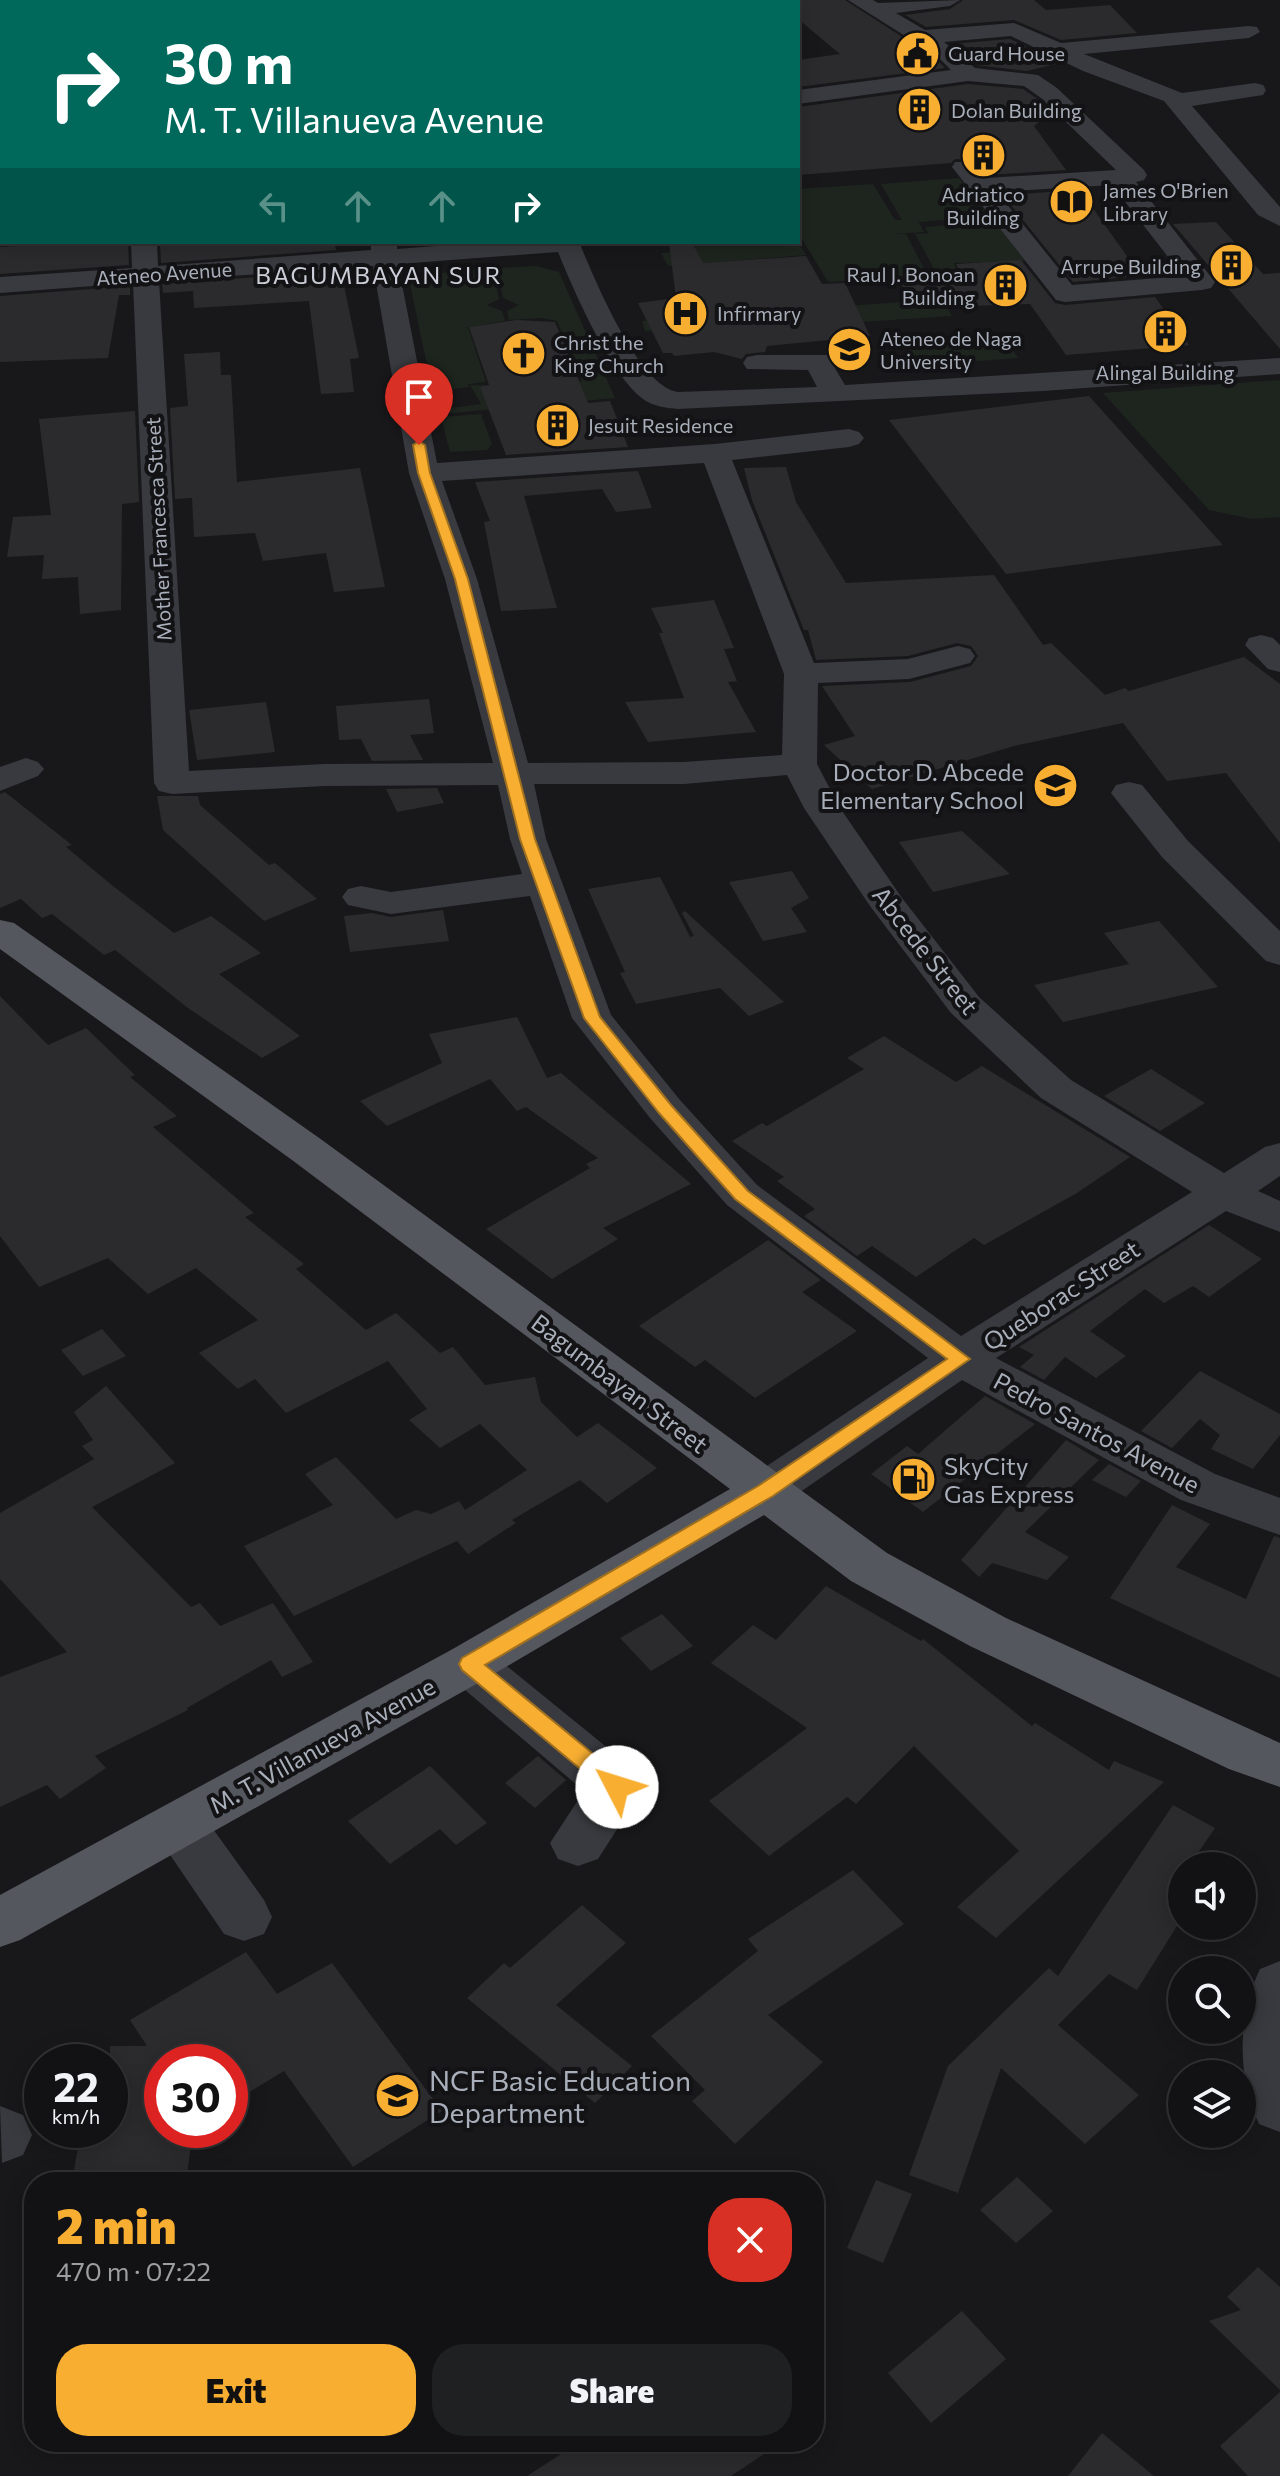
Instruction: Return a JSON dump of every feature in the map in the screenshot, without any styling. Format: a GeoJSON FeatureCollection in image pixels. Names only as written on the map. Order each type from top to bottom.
{"type":"FeatureCollection","features":[{"type":"Feature","properties":{"kind":"main road","name":"Bagumbayan Street"},"geometry":{"type":"LineString","coordinates":[[0,931],[307,1150],[869,1567],[988,1632],[1248,1754],[1280,1765]]}},
{"type":"Feature","properties":{"kind":"main road","name":"M. T. Villanueva Avenue"},"geometry":{"type":"LineString","coordinates":[[0,1923],[469,1664],[766,1491]]}},
{"type":"Feature","properties":{"kind":"street"},"geometry":{"type":"LineString","coordinates":[[866,5],[950,0]]}},
{"type":"Feature","properties":{"kind":"street"},"geometry":{"type":"LineString","coordinates":[[866,5],[922,37],[960,64],[968,74]]}},
{"type":"Feature","properties":{"kind":"street"},"geometry":{"type":"LineString","coordinates":[[922,37],[1014,29],[1128,81],[1172,96],[1248,189],[1267,210],[1280,218]]}},
{"type":"Feature","properties":{"kind":"street"},"geometry":{"type":"LineString","coordinates":[[1056,50],[1249,32]]}},
{"type":"Feature","properties":{"kind":"street"},"geometry":{"type":"LineString","coordinates":[[800,100],[968,74],[1019,77],[1042,88],[1135,175],[972,176],[1065,294],[1202,282],[1119,177]]}},
{"type":"Feature","properties":{"kind":"street"},"geometry":{"type":"LineString","coordinates":[[1177,101],[1255,90]]}},
{"type":"Feature","properties":{"kind":"street"},"geometry":{"type":"LineString","coordinates":[[836,95],[854,117]]}},
{"type":"Feature","properties":{"kind":"street","name":"Mother Francesca Street"},"geometry":{"type":"LineString","coordinates":[[144,244],[172,783],[324,775],[513,772]]}},
{"type":"Feature","properties":{"kind":"street","name":"Ateneo Avenue"},"geometry":{"type":"LineString","coordinates":[[0,285],[144,275],[384,250],[541,244]]}},
{"type":"Feature","properties":{"kind":"street"},"geometry":{"type":"LineString","coordinates":[[567,244],[630,370],[654,394],[670,400],[692,402],[836,395],[1280,366]]}},
{"type":"Feature","properties":{"kind":"street","name":"Pedro Santos Avenue"},"geometry":{"type":"LineString","coordinates":[[384,250],[424,473],[461,579],[528,839],[592,1018],[665,1109],[742,1195],[960,1359],[1198,1487],[1280,1517]]}},
{"type":"Feature","properties":{"kind":"street"},"geometry":{"type":"LineString","coordinates":[[757,363],[817,361],[836,395]]}},
{"type":"Feature","properties":{"kind":"street"},"geometry":{"type":"LineString","coordinates":[[424,473],[715,453],[849,438]]}},
{"type":"Feature","properties":{"kind":"street","name":"Abcede Street"},"geometry":{"type":"LineString","coordinates":[[715,453],[801,674],[799,764],[822,808],[889,906],[965,1005],[1056,1089],[1223,1192],[1280,1218]]}},
{"type":"Feature","properties":{"kind":"street"},"geometry":{"type":"LineString","coordinates":[[801,674],[909,669],[958,656]]}},
{"type":"Feature","properties":{"kind":"street"},"geometry":{"type":"LineString","coordinates":[[513,772],[684,773],[799,764]]}},
{"type":"Feature","properties":{"kind":"street"},"geometry":{"type":"LineString","coordinates":[[1129,793],[1175,849],[1280,953]]}},
{"type":"Feature","properties":{"kind":"street"},"geometry":{"type":"LineString","coordinates":[[361,897],[391,903],[542,883]]}},
{"type":"Feature","properties":{"kind":"street","name":"Queborac Street"},"geometry":{"type":"LineString","coordinates":[[766,1491],[960,1359],[1280,1157]]}},
{"type":"Feature","properties":{"kind":"street"},"geometry":{"type":"LineString","coordinates":[[469,1664],[617,1787],[578,1843]]}},
{"type":"Feature","properties":{"kind":"street"},"geometry":{"type":"LineString","coordinates":[[179,1824],[244,1917]]}},
{"type":"Feature","properties":{"kind":"street"},"geometry":{"type":"LineString","coordinates":[[1280,1987],[1270,2040],[1280,2105]]}},
{"type":"Feature","properties":{"kind":"shaded area"},"geometry":{"type":"Polygon","coordinates":[[[959,178],[989,216],[920,222],[917,218],[924,232],[894,234],[906,234],[928,276],[828,282],[800,239],[800,189],[873,184],[895,220],[902,220],[881,184],[959,178]]]}},
{"type":"Feature","properties":{"kind":"shaded area"},"geometry":{"type":"Polygon","coordinates":[[[995,221],[1027,261],[954,263],[957,271],[949,273],[966,305],[954,306],[915,234],[928,233],[925,227],[995,221]]]}},
{"type":"Feature","properties":{"kind":"shaded area"},"geometry":{"type":"Polygon","coordinates":[[[694,244],[799,244],[806,255],[668,266],[661,253],[696,250],[694,244]]]}},
{"type":"Feature","properties":{"kind":"shaded area"},"geometry":{"type":"Polygon","coordinates":[[[536,266],[559,272],[615,398],[441,414],[432,389],[410,284],[422,275],[492,268],[499,299],[487,305],[502,311],[505,321],[468,327],[486,382],[468,384],[469,387],[439,391],[451,408],[481,404],[470,385],[559,388],[582,381],[557,321],[542,318],[509,320],[507,311],[519,305],[503,298],[497,268],[536,266]]]}},
{"type":"Feature","properties":{"kind":"shaded area"},"geometry":{"type":"Polygon","coordinates":[[[942,299],[952,316],[785,327],[728,325],[645,331],[642,321],[942,299]]]}},
{"type":"Feature","properties":{"kind":"shaded area"},"geometry":{"type":"Polygon","coordinates":[[[1003,335],[1018,358],[914,366],[901,343],[1003,335]]]}},
{"type":"Feature","properties":{"kind":"shaded area"},"geometry":{"type":"Polygon","coordinates":[[[1280,380],[1280,517],[1252,519],[1209,510],[1103,393],[1280,380]]]}},
{"type":"Feature","properties":{"kind":"shaded area"},"geometry":{"type":"Polygon","coordinates":[[[481,414],[492,444],[487,450],[450,452],[441,417],[481,414]]]}},
{"type":"Feature","properties":{"kind":"building"},"geometry":{"type":"Polygon","coordinates":[[[800,0],[845,0],[935,58],[945,68],[800,87],[800,60],[840,54],[800,21],[800,0]]]}},
{"type":"Feature","properties":{"kind":"building"},"geometry":{"type":"Polygon","coordinates":[[[963,0],[1034,0],[1046,10],[1110,5],[1137,33],[1061,40],[1014,20],[926,27],[905,15],[950,9],[963,0]]]}},
{"type":"Feature","properties":{"kind":"building"},"geometry":{"type":"Polygon","coordinates":[[[1010,39],[1060,63],[1027,71],[976,65],[951,44],[1010,39]]]}},
{"type":"Feature","properties":{"kind":"building"},"geometry":{"type":"Polygon","coordinates":[[[968,84],[1023,89],[1051,113],[1034,126],[1066,170],[987,175],[975,160],[955,159],[951,163],[800,175],[800,107],[968,84]]]}},
{"type":"Feature","properties":{"kind":"building"},"geometry":{"type":"Polygon","coordinates":[[[1080,190],[1141,276],[1073,282],[1003,195],[1080,190]]]}},
{"type":"Feature","properties":{"kind":"building","name":"Arrupe Building"},"geometry":{"type":"Polygon","coordinates":[[[1216,222],[1263,274],[1280,273],[1280,349],[1173,224],[1216,222]]]}},
{"type":"Feature","properties":{"kind":"building"},"geometry":{"type":"Polygon","coordinates":[[[128,244],[129,265],[0,274],[0,247],[128,244]]]}},
{"type":"Feature","properties":{"kind":"building"},"geometry":{"type":"Polygon","coordinates":[[[160,244],[334,244],[336,250],[161,263],[160,244]]]}},
{"type":"Feature","properties":{"kind":"building"},"geometry":{"type":"Polygon","coordinates":[[[669,244],[693,244],[703,263],[806,256],[822,284],[845,283],[870,336],[767,346],[765,352],[746,354],[742,359],[714,352],[674,356],[663,353],[638,303],[676,298],[669,244]]]}},
{"type":"Feature","properties":{"kind":"building"},"geometry":{"type":"Polygon","coordinates":[[[1021,260],[1055,303],[1065,305],[1155,297],[1189,345],[1066,355],[1030,304],[904,308],[902,279],[962,275],[956,264],[1021,260]]]}},
{"type":"Feature","properties":{"kind":"building"},"geometry":{"type":"Polygon","coordinates":[[[341,271],[359,358],[350,359],[354,392],[321,394],[309,301],[194,308],[193,291],[163,293],[162,284],[341,271]]]}},
{"type":"Feature","properties":{"kind":"building"},"geometry":{"type":"Polygon","coordinates":[[[130,286],[130,295],[119,295],[108,358],[0,362],[0,296],[130,286]]]}},
{"type":"Feature","properties":{"kind":"building"},"geometry":{"type":"Polygon","coordinates":[[[516,320],[555,322],[588,403],[610,401],[628,447],[506,455],[480,387],[489,385],[469,327],[516,320]]]}},
{"type":"Feature","properties":{"kind":"building"},"geometry":{"type":"Polygon","coordinates":[[[220,352],[221,375],[231,375],[237,482],[360,468],[385,587],[334,592],[326,553],[263,561],[255,533],[194,537],[192,498],[175,499],[170,408],[188,406],[184,354],[220,352]]]}},
{"type":"Feature","properties":{"kind":"building"},"geometry":{"type":"Polygon","coordinates":[[[1089,396],[1223,545],[1006,574],[889,420],[1089,396]]]}},
{"type":"Feature","properties":{"kind":"building"},"geometry":{"type":"Polygon","coordinates":[[[135,411],[139,502],[122,504],[121,610],[80,614],[78,577],[42,579],[44,555],[7,557],[13,517],[51,515],[39,419],[135,411]]]}},
{"type":"Feature","properties":{"kind":"building"},"geometry":{"type":"Polygon","coordinates":[[[786,467],[796,502],[846,583],[994,575],[1043,645],[1051,643],[1105,695],[1125,688],[1129,691],[1244,657],[1280,684],[1280,843],[1226,773],[1167,781],[1123,723],[1014,746],[872,789],[824,745],[855,736],[822,686],[910,682],[971,666],[978,656],[971,646],[957,643],[908,656],[816,660],[808,630],[804,630],[752,500],[744,468],[786,467]]]}},
{"type":"Feature","properties":{"kind":"building"},"geometry":{"type":"Polygon","coordinates":[[[638,471],[652,508],[616,512],[602,489],[524,496],[557,608],[501,611],[484,522],[490,521],[475,482],[638,471]]]}},
{"type":"Feature","properties":{"kind":"building"},"geometry":{"type":"Polygon","coordinates":[[[714,600],[734,648],[724,649],[737,681],[728,682],[756,732],[648,742],[625,702],[684,698],[659,633],[663,633],[651,608],[714,600]]]}},
{"type":"Feature","properties":{"kind":"building"},"geometry":{"type":"Polygon","coordinates":[[[429,699],[434,733],[410,735],[423,760],[372,761],[361,739],[339,740],[336,706],[429,699]]]}},
{"type":"Feature","properties":{"kind":"building"},"geometry":{"type":"Polygon","coordinates":[[[266,702],[275,752],[197,760],[189,710],[266,702]]]}},
{"type":"Feature","properties":{"kind":"building"},"geometry":{"type":"Polygon","coordinates":[[[437,788],[444,803],[397,812],[386,789],[437,788]]]}},
{"type":"Feature","properties":{"kind":"building"},"geometry":{"type":"Polygon","coordinates":[[[5,792],[72,845],[66,847],[174,933],[211,916],[261,953],[219,974],[300,1036],[262,1058],[188,1008],[115,950],[104,955],[52,914],[42,918],[21,899],[0,908],[0,794],[5,792]]]}},
{"type":"Feature","properties":{"kind":"building"},"geometry":{"type":"Polygon","coordinates":[[[157,796],[198,796],[200,805],[269,865],[275,863],[317,899],[264,921],[163,830],[157,796]]]}},
{"type":"Feature","properties":{"kind":"building"},"geometry":{"type":"Polygon","coordinates":[[[962,831],[1010,874],[933,892],[899,842],[962,831]]]}},
{"type":"Feature","properties":{"kind":"building"},"geometry":{"type":"Polygon","coordinates":[[[792,871],[809,898],[791,908],[807,932],[763,941],[729,882],[792,871]]]}},
{"type":"Feature","properties":{"kind":"building"},"geometry":{"type":"Polygon","coordinates":[[[660,877],[690,937],[694,936],[682,913],[685,911],[784,1002],[749,1016],[720,988],[636,1004],[620,973],[625,972],[588,889],[660,877]]]}},
{"type":"Feature","properties":{"kind":"building"},"geometry":{"type":"Polygon","coordinates":[[[443,910],[449,941],[350,952],[344,916],[372,913],[391,917],[443,910]]]}},
{"type":"Feature","properties":{"kind":"building"},"geometry":{"type":"Polygon","coordinates":[[[1159,921],[1218,987],[1063,1022],[1034,985],[1129,964],[1104,933],[1159,921]]]}},
{"type":"Feature","properties":{"kind":"building"},"geometry":{"type":"Polygon","coordinates":[[[0,996],[48,1045],[86,1028],[135,1075],[130,1077],[177,1116],[153,1127],[254,1213],[245,1217],[304,1264],[296,1269],[366,1330],[396,1313],[440,1353],[453,1347],[485,1385],[535,1377],[541,1402],[577,1437],[598,1423],[657,1468],[607,1503],[580,1480],[512,1520],[516,1523],[468,1554],[457,1541],[294,1616],[244,1546],[333,1505],[305,1474],[336,1457],[396,1519],[416,1510],[431,1514],[459,1501],[465,1510],[527,1470],[480,1424],[440,1448],[409,1420],[427,1409],[388,1361],[286,1413],[255,1379],[238,1389],[199,1353],[258,1320],[196,1268],[148,1294],[108,1258],[39,1287],[0,1236],[0,996]]]}},
{"type":"Feature","properties":{"kind":"building"},"geometry":{"type":"Polygon","coordinates":[[[517,1017],[547,1078],[561,1073],[691,1184],[603,1228],[618,1239],[552,1279],[486,1229],[590,1168],[586,1164],[598,1158],[526,1107],[517,1111],[490,1079],[387,1126],[360,1101],[442,1063],[429,1034],[517,1017]]]}},
{"type":"Feature","properties":{"kind":"building"},"geometry":{"type":"Polygon","coordinates":[[[884,1036],[956,1082],[982,1066],[1130,1157],[1077,1193],[984,1245],[974,1238],[916,1277],[872,1246],[857,1256],[804,1216],[815,1209],[777,1181],[784,1177],[732,1141],[762,1123],[767,1126],[864,1069],[847,1058],[884,1036]]]}},
{"type":"Feature","properties":{"kind":"building"},"geometry":{"type":"Polygon","coordinates":[[[1151,1069],[1205,1103],[1160,1131],[1104,1096],[1151,1069]]]}},
{"type":"Feature","properties":{"kind":"building"},"geometry":{"type":"Polygon","coordinates":[[[1209,1225],[1262,1259],[1209,1297],[1193,1286],[1164,1303],[1145,1289],[1090,1331],[1126,1356],[1096,1378],[1065,1357],[1044,1380],[1020,1367],[1034,1355],[1019,1347],[1209,1225]]]}},
{"type":"Feature","properties":{"kind":"building"},"geometry":{"type":"Polygon","coordinates":[[[768,1240],[821,1280],[802,1292],[857,1331],[755,1398],[705,1360],[695,1367],[639,1326],[768,1240]]]}},
{"type":"Feature","properties":{"kind":"building"},"geometry":{"type":"Polygon","coordinates":[[[102,1329],[126,1356],[83,1376],[61,1350],[102,1329]]]}},
{"type":"Feature","properties":{"kind":"building"},"geometry":{"type":"Polygon","coordinates":[[[1200,1371],[1280,1414],[1280,1435],[1253,1469],[1211,1449],[1220,1435],[1200,1419],[1172,1448],[1141,1431],[1200,1371]]]}},
{"type":"Feature","properties":{"kind":"building"},"geometry":{"type":"Polygon","coordinates":[[[106,1386],[175,1463],[92,1507],[191,1607],[200,1603],[220,1626],[273,1603],[313,1662],[282,1677],[271,1660],[188,1710],[95,1756],[106,1768],[60,1799],[47,1785],[0,1807],[0,1677],[67,1652],[0,1579],[0,1513],[94,1459],[82,1446],[93,1440],[74,1412],[106,1386]]]}},
{"type":"Feature","properties":{"kind":"building"},"geometry":{"type":"Polygon","coordinates":[[[985,1396],[1035,1424],[923,1512],[871,1474],[907,1446],[918,1454],[985,1396]]]}},
{"type":"Feature","properties":{"kind":"building"},"geometry":{"type":"Polygon","coordinates":[[[1066,1440],[1099,1460],[1025,1532],[1069,1557],[1047,1580],[992,1563],[979,1577],[961,1560],[1066,1440]]]}},
{"type":"Feature","properties":{"kind":"building"},"geometry":{"type":"Polygon","coordinates":[[[1109,1464],[1141,1481],[1126,1497],[1092,1480],[1109,1464]]]}},
{"type":"Feature","properties":{"kind":"building"},"geometry":{"type":"Polygon","coordinates":[[[1172,1505],[1210,1524],[1176,1567],[1246,1599],[1274,1536],[1280,1538],[1280,1678],[1110,1598],[1172,1505]]]}},
{"type":"Feature","properties":{"kind":"building"},"geometry":{"type":"Polygon","coordinates":[[[826,1586],[921,1641],[923,1639],[1032,1726],[1035,1723],[1109,1770],[1114,1761],[1164,1782],[996,1938],[957,1907],[1019,1851],[914,1746],[856,1804],[847,1797],[769,1856],[709,1801],[807,1728],[711,1663],[753,1625],[776,1640],[826,1586]]]}},
{"type":"Feature","properties":{"kind":"building"},"geometry":{"type":"Polygon","coordinates":[[[662,1614],[693,1646],[651,1671],[620,1638],[662,1614]]]}},
{"type":"Feature","properties":{"kind":"building"},"geometry":{"type":"Polygon","coordinates":[[[538,1756],[566,1780],[535,1808],[505,1783],[538,1756]]]}},
{"type":"Feature","properties":{"kind":"building"},"geometry":{"type":"Polygon","coordinates":[[[430,1766],[487,1823],[456,1845],[440,1829],[390,1864],[348,1821],[430,1766]]]}},
{"type":"Feature","properties":{"kind":"building"},"geometry":{"type":"Polygon","coordinates":[[[1173,1805],[1215,1828],[1199,1852],[1168,1852],[1168,1940],[1137,1990],[1109,1974],[1058,2025],[1139,2095],[1085,2144],[1001,2068],[958,2193],[909,2175],[948,2066],[1049,1968],[1058,1976],[1173,1805]]]}},
{"type":"Feature","properties":{"kind":"building"},"geometry":{"type":"Polygon","coordinates":[[[853,1870],[904,1924],[768,2015],[823,2062],[735,2144],[692,2101],[705,2090],[651,2036],[758,1951],[748,1939],[853,1870]]]}},
{"type":"Feature","properties":{"kind":"building"},"geometry":{"type":"Polygon","coordinates":[[[582,1905],[626,1943],[556,2005],[632,2066],[595,2103],[467,1998],[504,1963],[510,1968],[582,1905]]]}},
{"type":"Feature","properties":{"kind":"building"},"geometry":{"type":"Polygon","coordinates":[[[246,1952],[277,1994],[332,1963],[442,2111],[353,2167],[284,2071],[248,2093],[248,2044],[146,2044],[130,2020],[246,1952]]]}},
{"type":"Feature","properties":{"kind":"building"},"geometry":{"type":"Polygon","coordinates":[[[128,2046],[144,2046],[144,2148],[191,2148],[187,2172],[74,2172],[78,2148],[128,2148],[128,2046]]]}},
{"type":"Feature","properties":{"kind":"building"},"geometry":{"type":"Polygon","coordinates":[[[1017,2177],[1053,2211],[1016,2243],[980,2210],[1017,2177]]]}},
{"type":"Feature","properties":{"kind":"building"},"geometry":{"type":"Polygon","coordinates":[[[876,2180],[912,2194],[883,2263],[847,2248],[876,2180]]]}},
{"type":"Feature","properties":{"kind":"building"},"geometry":{"type":"Polygon","coordinates":[[[1258,2267],[1280,2287],[1280,2390],[1209,2321],[1241,2310],[1227,2297],[1258,2267]]]}},
{"type":"Feature","properties":{"kind":"building"},"geometry":{"type":"Polygon","coordinates":[[[962,2311],[1006,2359],[931,2423],[888,2373],[962,2311]]]}},
{"type":"Feature","properties":{"kind":"building"},"geometry":{"type":"Polygon","coordinates":[[[1280,2392],[1280,2476],[1248,2476],[1220,2446],[1280,2392]]]}},
{"type":"Feature","properties":{"kind":"building"},"geometry":{"type":"Polygon","coordinates":[[[1102,2433],[1154,2476],[1068,2476],[1102,2433]]]}},
{"type":"Feature","properties":{"kind":"building"},"geometry":{"type":"Polygon","coordinates":[[[564,2452],[767,2452],[731,2476],[527,2476],[564,2452]]]}},
{"type":"Feature","properties":{"kind":"place","name":"Guard House"},"geometry":{"type":"Point","coordinates":[917,53]}},
{"type":"Feature","properties":{"kind":"place","name":"Dolan Building"},"geometry":{"type":"Point","coordinates":[920,110]}},
{"type":"Feature","properties":{"kind":"place","name":"Adriatico Building"},"geometry":{"type":"Point","coordinates":[983,155]}},
{"type":"Feature","properties":{"kind":"place","name":"James O'Brien Library"},"geometry":{"type":"Point","coordinates":[1072,201]}},
{"type":"Feature","properties":{"kind":"place","name":"Arrupe Building"},"geometry":{"type":"Point","coordinates":[1232,266]}},
{"type":"Feature","properties":{"kind":"place","name":"Raul J. Bonoan Building"},"geometry":{"type":"Point","coordinates":[1006,285]}},
{"type":"Feature","properties":{"kind":"place","name":"Infirmary"},"geometry":{"type":"Point","coordinates":[686,313]}},
{"type":"Feature","properties":{"kind":"place","name":"Alingal Building"},"geometry":{"type":"Point","coordinates":[1165,332]}},
{"type":"Feature","properties":{"kind":"place","name":"Ateneo de Naga University"},"geometry":{"type":"Point","coordinates":[849,349]}},
{"type":"Feature","properties":{"kind":"place","name":"Christ the King Church"},"geometry":{"type":"Point","coordinates":[523,354]}},
{"type":"Feature","properties":{"kind":"place","name":"Jesuit Residence"},"geometry":{"type":"Point","coordinates":[557,425]}},
{"type":"Feature","properties":{"kind":"place","name":"Doctor D. Abcede Elementary School"},"geometry":{"type":"Point","coordinates":[1055,785]}},
{"type":"Feature","properties":{"kind":"place","name":"SkyCity Gas Express"},"geometry":{"type":"Point","coordinates":[913,1479]}},
{"type":"Feature","properties":{"kind":"place","name":"NCF Basic Education Department"},"geometry":{"type":"Point","coordinates":[398,2096]}},
{"type":"Feature","properties":{"kind":"district","name":"BAGUMBAYAN SUR"},"geometry":{"type":"Point","coordinates":[379,274]}},
{"type":"Feature","properties":{"kind":"route"},"geometry":{"type":"LineString","coordinates":[[419,445],[424,473],[461,579],[528,839],[592,1018],[665,1109],[742,1195],[960,1359],[766,1491],[469,1664],[617,1787]]}}]}
